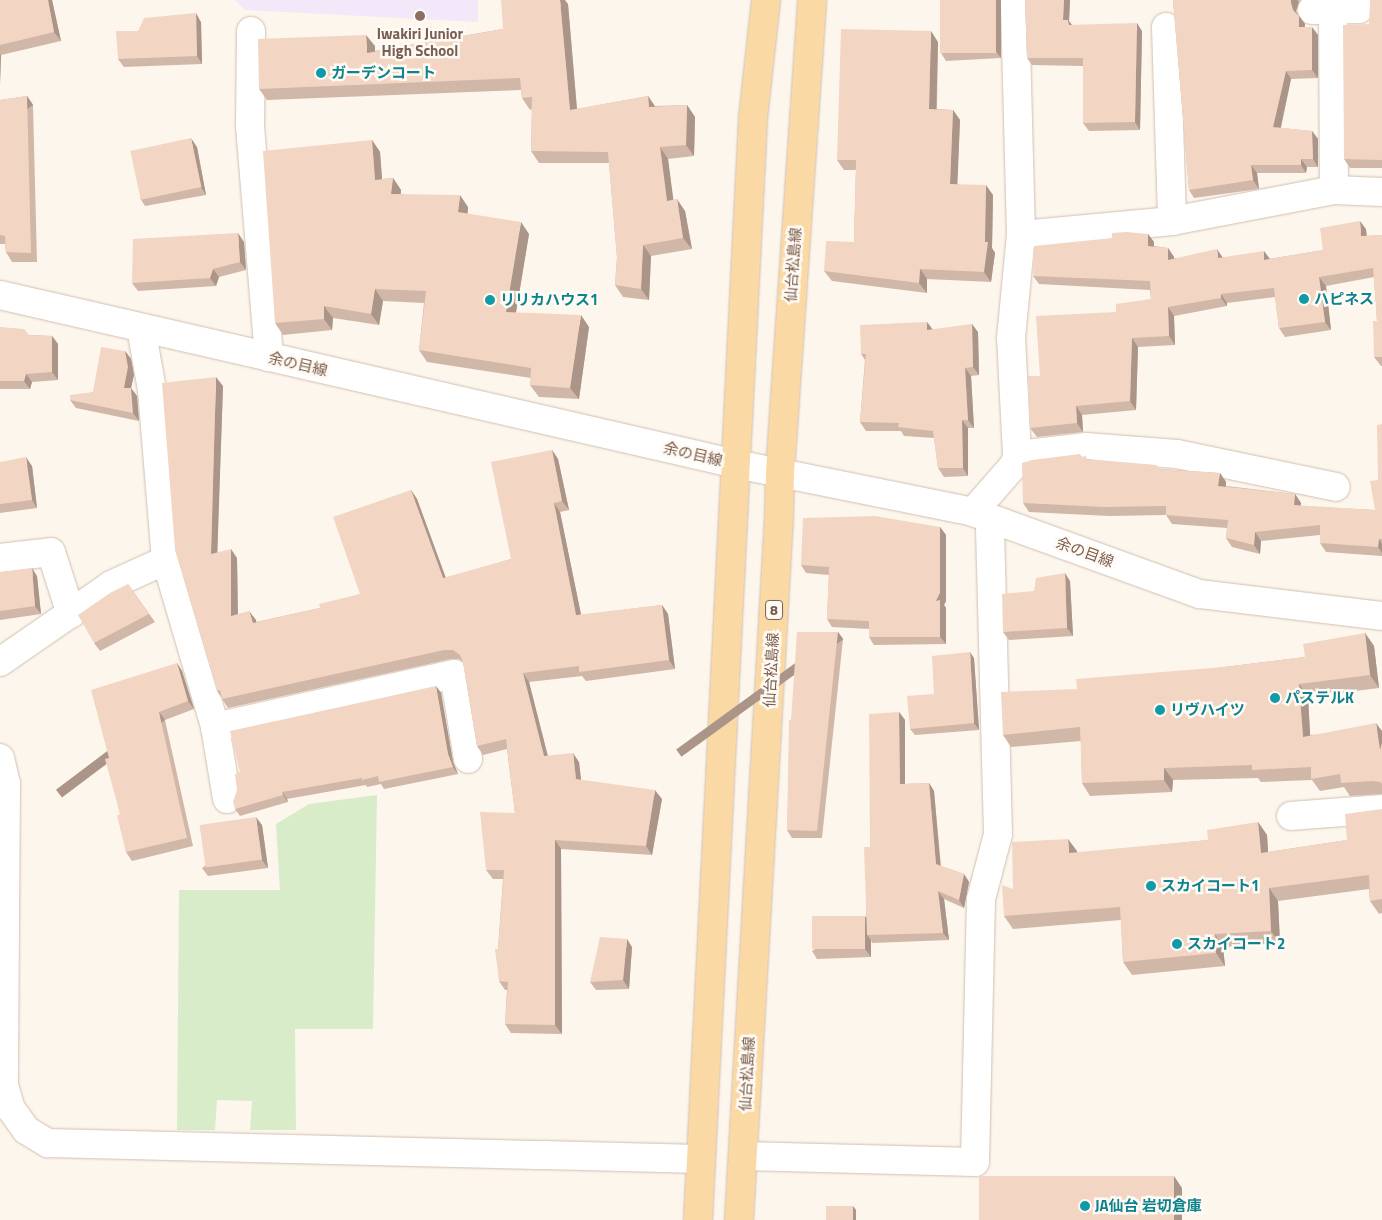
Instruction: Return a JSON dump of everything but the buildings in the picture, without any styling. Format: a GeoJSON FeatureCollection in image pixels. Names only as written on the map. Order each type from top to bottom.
{"type":"FeatureCollection","features":[{"type":"Feature","properties":{"kind":"main road"},"geometry":{"type":"LineString","coordinates":[[698,1220],[753,118],[766,0]]}},
{"type":"Feature","properties":{"kind":"main road","name":"仙台松島線"},"geometry":{"type":"LineString","coordinates":[[739,1220],[779,527],[780,472],[812,0]]}},
{"type":"Feature","properties":{"kind":"street"},"geometry":{"type":"LineString","coordinates":[[743,1156],[975,1162],[981,899],[998,834],[981,515],[1015,464],[1017,455],[1011,338],[1021,235],[1015,0]]}},
{"type":"Feature","properties":{"kind":"street"},"geometry":{"type":"LineString","coordinates":[[1334,190],[1322,10],[1359,9]]}},
{"type":"Feature","properties":{"kind":"street"},"geometry":{"type":"LineString","coordinates":[[1166,27],[1172,221]]}},
{"type":"Feature","properties":{"kind":"street"},"geometry":{"type":"LineString","coordinates":[[251,31],[250,126],[269,357]]}},
{"type":"Feature","properties":{"kind":"street"},"geometry":{"type":"LineString","coordinates":[[1021,235],[1172,221],[1334,190],[1382,192]]}},
{"type":"Feature","properties":{"kind":"street","name":"余の目線"},"geometry":{"type":"LineString","coordinates":[[0,295],[736,464],[981,515],[1200,594],[1382,616]]}},
{"type":"Feature","properties":{"kind":"street"},"geometry":{"type":"LineString","coordinates":[[141,328],[152,390],[166,560],[215,727],[228,799]]}},
{"type":"Feature","properties":{"kind":"street"},"geometry":{"type":"LineString","coordinates":[[1017,455],[1086,448],[1177,454],[1336,487]]}},
{"type":"Feature","properties":{"kind":"street"},"geometry":{"type":"LineString","coordinates":[[0,558],[51,552],[71,614]]}},
{"type":"Feature","properties":{"kind":"street"},"geometry":{"type":"LineString","coordinates":[[0,662],[111,585],[166,560]]}},
{"type":"Feature","properties":{"kind":"street"},"geometry":{"type":"LineString","coordinates":[[215,727],[454,674],[468,759]]}},
{"type":"Feature","properties":{"kind":"street"},"geometry":{"type":"LineString","coordinates":[[0,758],[6,783],[4,1085],[11,1109],[26,1130],[48,1143],[701,1159]]}},
{"type":"Feature","properties":{"kind":"street"},"geometry":{"type":"LineString","coordinates":[[1291,816],[1382,809]]}},
{"type":"Feature","properties":{"kind":"shaded area","name":"Iwakiri Junior High School"},"geometry":{"type":"Polygon","coordinates":[[[235,0],[478,0],[478,22],[245,10],[235,0]]]}},
{"type":"Feature","properties":{"kind":"green space"},"geometry":{"type":"Polygon","coordinates":[[[377,795],[373,1029],[295,1029],[296,1130],[250,1130],[252,1101],[217,1100],[215,1130],[177,1130],[179,890],[280,890],[276,824],[309,804],[377,795]]]}},
{"type":"Feature","properties":{"kind":"place","name":"Iwakiri Junior High School"},"geometry":{"type":"Point","coordinates":[420,16]}},
{"type":"Feature","properties":{"kind":"place","name":"ガーデンコート"},"geometry":{"type":"Point","coordinates":[321,73]}},
{"type":"Feature","properties":{"kind":"place","name":"ハピネス"},"geometry":{"type":"Point","coordinates":[1304,299]}},
{"type":"Feature","properties":{"kind":"place","name":"リリカハウス1"},"geometry":{"type":"Point","coordinates":[490,300]}},
{"type":"Feature","properties":{"kind":"place","name":"パステルK"},"geometry":{"type":"Point","coordinates":[1275,698]}},
{"type":"Feature","properties":{"kind":"place","name":"リヴハイツ"},"geometry":{"type":"Point","coordinates":[1160,710]}},
{"type":"Feature","properties":{"kind":"place","name":"スカイコート1"},"geometry":{"type":"Point","coordinates":[1151,886]}},
{"type":"Feature","properties":{"kind":"place","name":"スカイコート2"},"geometry":{"type":"Point","coordinates":[1177,944]}},
{"type":"Feature","properties":{"kind":"place","name":"JA仙台 岩切倉庫"},"geometry":{"type":"Point","coordinates":[1085,1206]}}]}
